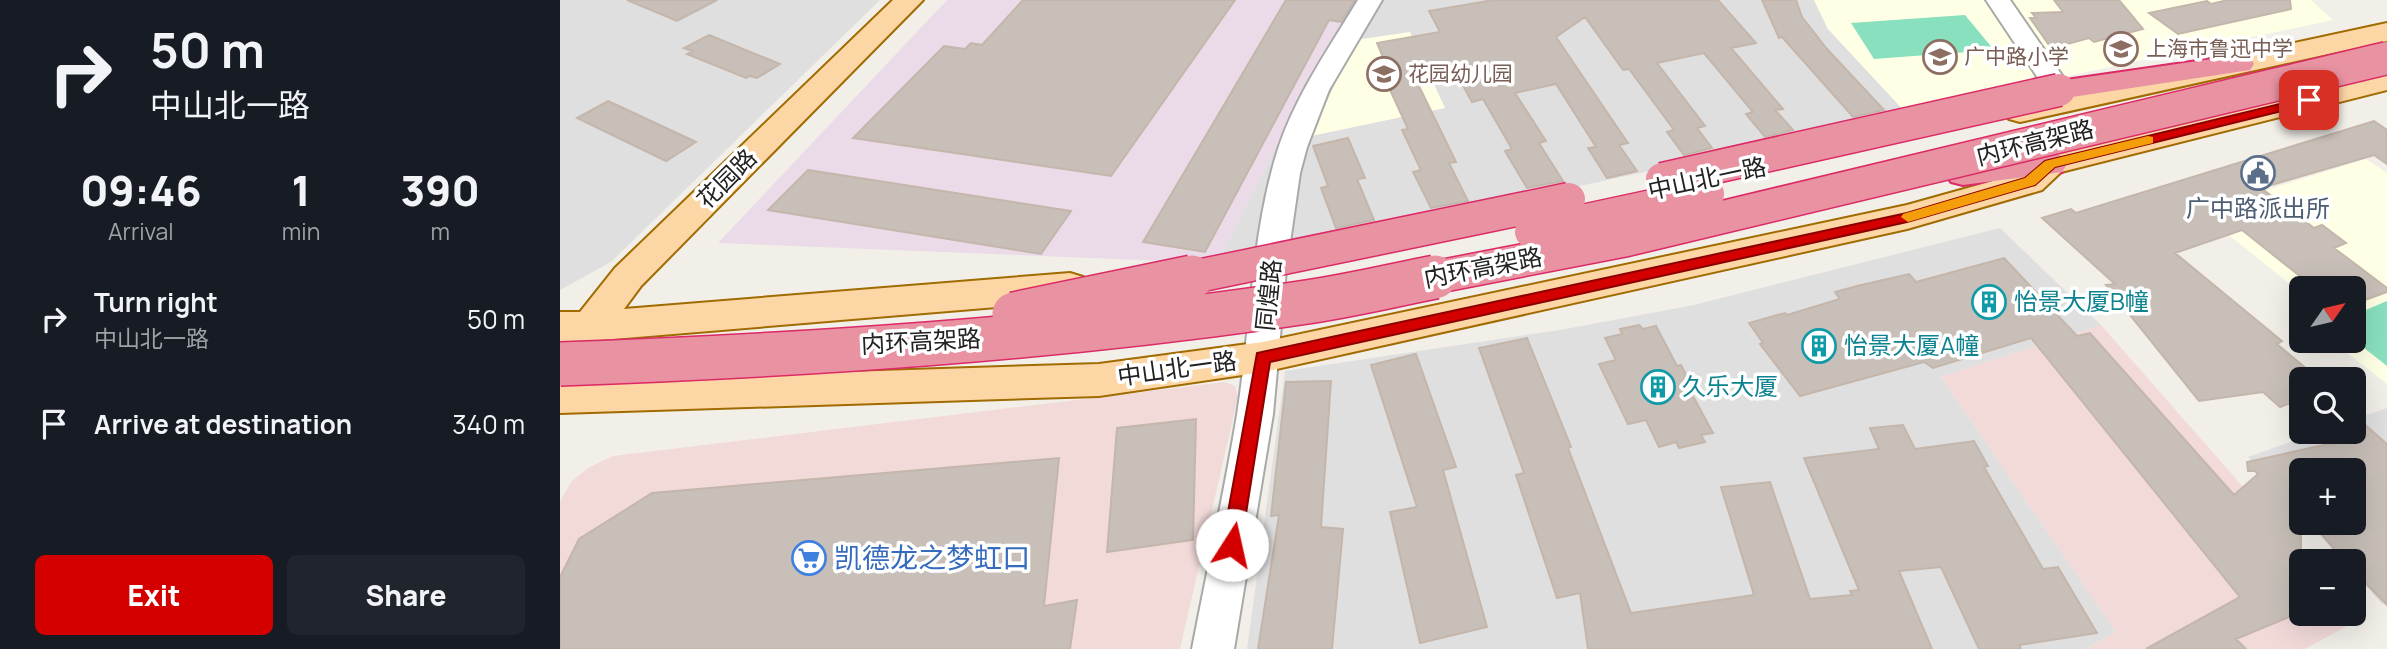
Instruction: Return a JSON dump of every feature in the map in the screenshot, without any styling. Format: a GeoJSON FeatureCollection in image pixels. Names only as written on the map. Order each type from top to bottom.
{"type":"FeatureCollection","features":[{"type":"Feature","properties":{"kind":"highway","name":"内环高架路"},"geometry":{"type":"LineString","coordinates":[[570,331],[810,331],[1014,314],[1306,278],[1858,162],[2234,75],[2387,44]]}},
{"type":"Feature","properties":{"kind":"highway","name":"内环高架路"},"geometry":{"type":"LineString","coordinates":[[560,364],[645,361],[1041,335],[1302,303],[1627,240],[2387,58]]}},
{"type":"Feature","properties":{"kind":"highway"},"geometry":{"type":"LineString","coordinates":[[1014,314],[1598,193],[2059,90],[2239,64]]}},
{"type":"Feature","properties":{"kind":"highway"},"geometry":{"type":"LineString","coordinates":[[645,361],[918,363],[1100,355],[1398,311],[1964,174],[2050,164]]}},
{"type":"Feature","properties":{"kind":"main road","name":"花园路"},"geometry":{"type":"LineString","coordinates":[[560,371],[570,331],[909,0]]}},
{"type":"Feature","properties":{"kind":"main road","name":"中山北一路"},"geometry":{"type":"LineString","coordinates":[[570,331],[1270,270],[1412,244],[2387,32]]}},
{"type":"Feature","properties":{"kind":"main road","name":"中山北一路"},"geometry":{"type":"LineString","coordinates":[[560,397],[1099,380],[1263,357],[1907,217],[2030,181],[2050,164],[2387,81]]}},
{"type":"Feature","properties":{"kind":"street","name":"同煌路"},"geometry":{"type":"LineString","coordinates":[[1213,649],[1263,357],[1270,270],[1286,173],[1293,147],[1316,90],[1370,0]]}},
{"type":"Feature","properties":{"kind":"street"},"geometry":{"type":"LineString","coordinates":[[1998,0],[2059,90]]}},
{"type":"Feature","properties":{"kind":"shaded area"},"geometry":{"type":"Polygon","coordinates":[[[560,0],[880,0],[611,262],[560,290],[560,0]]]}},
{"type":"Feature","properties":{"kind":"shaded area"},"geometry":{"type":"Polygon","coordinates":[[[947,0],[1359,0],[1321,58],[1217,263],[718,243],[947,0]]]}},
{"type":"Feature","properties":{"kind":"shaded area"},"geometry":{"type":"Polygon","coordinates":[[[1359,0],[1814,0],[1828,29],[1909,116],[1217,263],[1321,58],[1359,0]]]}},
{"type":"Feature","properties":{"kind":"shaded area","name":"广中路小学"},"geometry":{"type":"Polygon","coordinates":[[[1814,0],[1986,0],[2046,84],[1909,116],[1828,29],[1814,0]]]}},
{"type":"Feature","properties":{"kind":"shaded area","name":"上海市鲁迅中学"},"geometry":{"type":"Polygon","coordinates":[[[2009,0],[2311,0],[2333,20],[2063,77],[2009,0]]]}},
{"type":"Feature","properties":{"kind":"shaded area","name":"花园幼儿园"},"geometry":{"type":"Polygon","coordinates":[[[1410,32],[1445,108],[1311,136],[1355,40],[1410,32]]]}},
{"type":"Feature","properties":{"kind":"shaded area"},"geometry":{"type":"Polygon","coordinates":[[[2366,159],[2387,173],[2387,384],[2349,354],[2366,354],[2366,276],[2289,276],[2289,283],[2199,211],[2366,159]]]}},
{"type":"Feature","properties":{"kind":"shaded area"},"geometry":{"type":"Polygon","coordinates":[[[2000,228],[2101,325],[1941,377],[2116,632],[2086,649],[1247,649],[1285,371],[1560,330],[1694,305],[2000,228]]]}},
{"type":"Feature","properties":{"kind":"shaded area"},"geometry":{"type":"Polygon","coordinates":[[[2101,325],[2298,549],[2289,549],[2289,626],[2347,626],[2305,649],[2086,649],[2116,632],[1941,377],[2101,325]]]}},
{"type":"Feature","properties":{"kind":"shaded area"},"geometry":{"type":"Polygon","coordinates":[[[1225,382],[1235,386],[1238,397],[1180,649],[560,649],[560,502],[571,482],[588,468],[613,456],[1225,382]]]}},
{"type":"Feature","properties":{"kind":"shaded area"},"geometry":{"type":"Polygon","coordinates":[[[2387,408],[2387,602],[2382,604],[2366,586],[2366,549],[2332,549],[2320,535],[2366,535],[2366,458],[2289,458],[2289,502],[2248,457],[2289,442],[2366,444],[2366,415],[2387,408]]]}},
{"type":"Feature","properties":{"kind":"green space"},"geometry":{"type":"Polygon","coordinates":[[[1965,15],[1994,50],[1874,59],[1851,23],[1965,15]]]}},
{"type":"Feature","properties":{"kind":"green space"},"geometry":{"type":"Polygon","coordinates":[[[2387,301],[2387,366],[2366,349],[2366,310],[2387,301]]]}},
{"type":"Feature","properties":{"kind":"building"},"geometry":{"type":"Polygon","coordinates":[[[627,0],[717,0],[677,21],[627,0]]]}},
{"type":"Feature","properties":{"kind":"building"},"geometry":{"type":"Polygon","coordinates":[[[1023,0],[1235,0],[1111,176],[853,138],[944,46],[965,49],[971,43],[982,45],[1023,0]]]}},
{"type":"Feature","properties":{"kind":"building"},"geometry":{"type":"Polygon","coordinates":[[[1286,0],[1355,0],[1341,22],[1329,20],[1205,252],[1143,242],[1286,0]]]}},
{"type":"Feature","properties":{"kind":"building"},"geometry":{"type":"Polygon","coordinates":[[[1494,0],[1718,0],[1756,43],[1731,48],[1783,109],[1775,110],[1793,130],[1765,137],[1746,114],[1753,112],[1704,53],[1657,63],[1705,126],[1697,128],[1712,148],[1684,155],[1667,132],[1674,130],[1629,69],[1623,70],[1585,17],[1556,37],[1628,143],[1619,145],[1637,171],[1607,178],[1588,148],[1596,147],[1556,84],[1515,93],[1546,141],[1539,143],[1563,181],[1527,188],[1505,151],[1512,149],[1483,99],[1472,102],[1456,73],[1416,80],[1456,162],[1449,163],[1468,201],[1431,208],[1413,172],[1421,170],[1402,130],[1408,129],[1381,70],[1388,69],[1377,43],[1440,32],[1429,11],[1494,0]]]}},
{"type":"Feature","properties":{"kind":"building"},"geometry":{"type":"Polygon","coordinates":[[[1762,0],[1796,0],[1802,17],[1827,49],[1884,110],[1853,117],[1782,37],[1779,38],[1762,0]]]}},
{"type":"Feature","properties":{"kind":"building"},"geometry":{"type":"Polygon","coordinates":[[[2054,0],[2119,0],[2143,29],[2094,42],[2089,38],[2064,45],[2060,42],[2049,45],[2030,18],[2036,18],[2032,13],[2063,12],[2054,0]]]}},
{"type":"Feature","properties":{"kind":"building"},"geometry":{"type":"Polygon","coordinates":[[[2228,0],[2290,0],[2291,9],[2178,34],[2149,13],[2207,1],[2211,4],[2228,0]]]}},
{"type":"Feature","properties":{"kind":"building"},"geometry":{"type":"Polygon","coordinates":[[[709,35],[780,64],[757,78],[746,78],[687,54],[692,51],[684,48],[709,35]]]}},
{"type":"Feature","properties":{"kind":"building"},"geometry":{"type":"Polygon","coordinates":[[[608,101],[696,142],[666,161],[577,118],[608,101]]]}},
{"type":"Feature","properties":{"kind":"building"},"geometry":{"type":"Polygon","coordinates":[[[2374,121],[2387,130],[2387,164],[2374,155],[2261,188],[2314,228],[2322,225],[2346,243],[2334,248],[2387,288],[2387,292],[2366,300],[2366,276],[2300,276],[2242,230],[2175,253],[2282,341],[2277,344],[2304,367],[2289,367],[2289,404],[2280,407],[2263,392],[2199,401],[2106,285],[2115,284],[2042,218],[2071,209],[2076,213],[2374,121]]]}},
{"type":"Feature","properties":{"kind":"building"},"geometry":{"type":"Polygon","coordinates":[[[1348,138],[1365,178],[1357,179],[1374,220],[1336,228],[1321,188],[1328,186],[1313,146],[1348,138]]]}},
{"type":"Feature","properties":{"kind":"building"},"geometry":{"type":"Polygon","coordinates":[[[808,170],[1071,211],[1041,254],[768,210],[808,170]]]}},
{"type":"Feature","properties":{"kind":"building"},"geometry":{"type":"Polygon","coordinates":[[[2004,258],[2077,336],[2090,333],[2234,495],[2258,474],[2248,471],[2247,462],[2328,444],[2366,444],[2366,426],[2387,444],[2387,605],[2366,583],[2366,549],[2334,549],[2322,535],[2366,535],[2366,458],[2289,458],[2289,535],[2301,535],[2301,549],[2289,549],[2289,617],[2236,639],[2246,649],[2146,649],[2240,597],[2031,338],[1933,368],[1924,362],[1800,396],[1760,344],[1763,343],[1749,323],[1840,299],[1835,292],[1857,286],[1909,274],[1916,282],[2004,258]]]}},
{"type":"Feature","properties":{"kind":"building","name":"久乐大厦"},"geometry":{"type":"Polygon","coordinates":[[[1639,325],[1643,329],[1656,326],[1677,366],[1681,365],[1692,386],[1688,387],[1713,433],[1701,435],[1705,442],[1679,448],[1676,442],[1659,447],[1646,420],[1628,424],[1599,364],[1616,360],[1605,338],[1622,334],[1620,329],[1639,325]]]}},
{"type":"Feature","properties":{"kind":"building"},"geometry":{"type":"Polygon","coordinates":[[[1527,338],[1571,447],[1568,448],[1631,613],[1754,595],[1721,487],[1770,482],[1810,599],[1852,595],[1850,591],[1859,590],[1804,458],[1879,449],[1870,428],[1903,425],[1915,449],[1974,441],[1988,466],[1984,467],[2043,569],[2058,567],[2097,633],[2019,645],[2021,649],[1979,649],[1941,567],[1899,571],[1932,649],[1588,649],[1580,593],[1557,598],[1516,475],[1524,473],[1479,348],[1527,338]]]}},
{"type":"Feature","properties":{"kind":"building"},"geometry":{"type":"Polygon","coordinates":[[[1416,354],[1456,467],[1443,470],[1487,627],[1420,643],[1390,512],[1417,507],[1371,365],[1416,354]]]}},
{"type":"Feature","properties":{"kind":"building"},"geometry":{"type":"Polygon","coordinates":[[[1331,381],[1321,527],[1343,529],[1332,649],[1258,649],[1279,515],[1271,516],[1286,382],[1331,381]]]}},
{"type":"Feature","properties":{"kind":"building"},"geometry":{"type":"Polygon","coordinates":[[[1196,419],[1193,540],[1107,552],[1117,428],[1196,419]]]}},
{"type":"Feature","properties":{"kind":"building","name":"凯德龙之梦虹口"},"geometry":{"type":"Polygon","coordinates":[[[1059,458],[1044,606],[1077,600],[1070,649],[560,649],[560,577],[579,539],[652,493],[1059,458]]]}},
{"type":"Feature","properties":{"kind":"slow traffic"},"geometry":{"type":"LineString","coordinates":[[1908,217],[2030,181],[2050,164],[2148,140]]}},
{"type":"Feature","properties":{"kind":"place","name":"上海市鲁迅中学"},"geometry":{"type":"Point","coordinates":[2121,49]}},
{"type":"Feature","properties":{"kind":"place","name":"广中路小学"},"geometry":{"type":"Point","coordinates":[1940,57]}},
{"type":"Feature","properties":{"kind":"place","name":"花园幼儿园"},"geometry":{"type":"Point","coordinates":[1384,74]}},
{"type":"Feature","properties":{"kind":"place","name":"广中路派出所"},"geometry":{"type":"Point","coordinates":[2258,173]}},
{"type":"Feature","properties":{"kind":"place","name":"怡景大厦B幢"},"geometry":{"type":"Point","coordinates":[1989,302]}},
{"type":"Feature","properties":{"kind":"place","name":"怡景大厦A幢"},"geometry":{"type":"Point","coordinates":[1819,346]}},
{"type":"Feature","properties":{"kind":"place","name":"久乐大厦"},"geometry":{"type":"Point","coordinates":[1658,387]}},
{"type":"Feature","properties":{"kind":"place","name":"凯德龙之梦虹口"},"geometry":{"type":"Point","coordinates":[809,558]}},
{"type":"Feature","properties":{"kind":"route"},"geometry":{"type":"LineString","coordinates":[[1232,545],[1263,357],[1907,217],[2030,181],[2050,164],[2309,100]]}}]}
